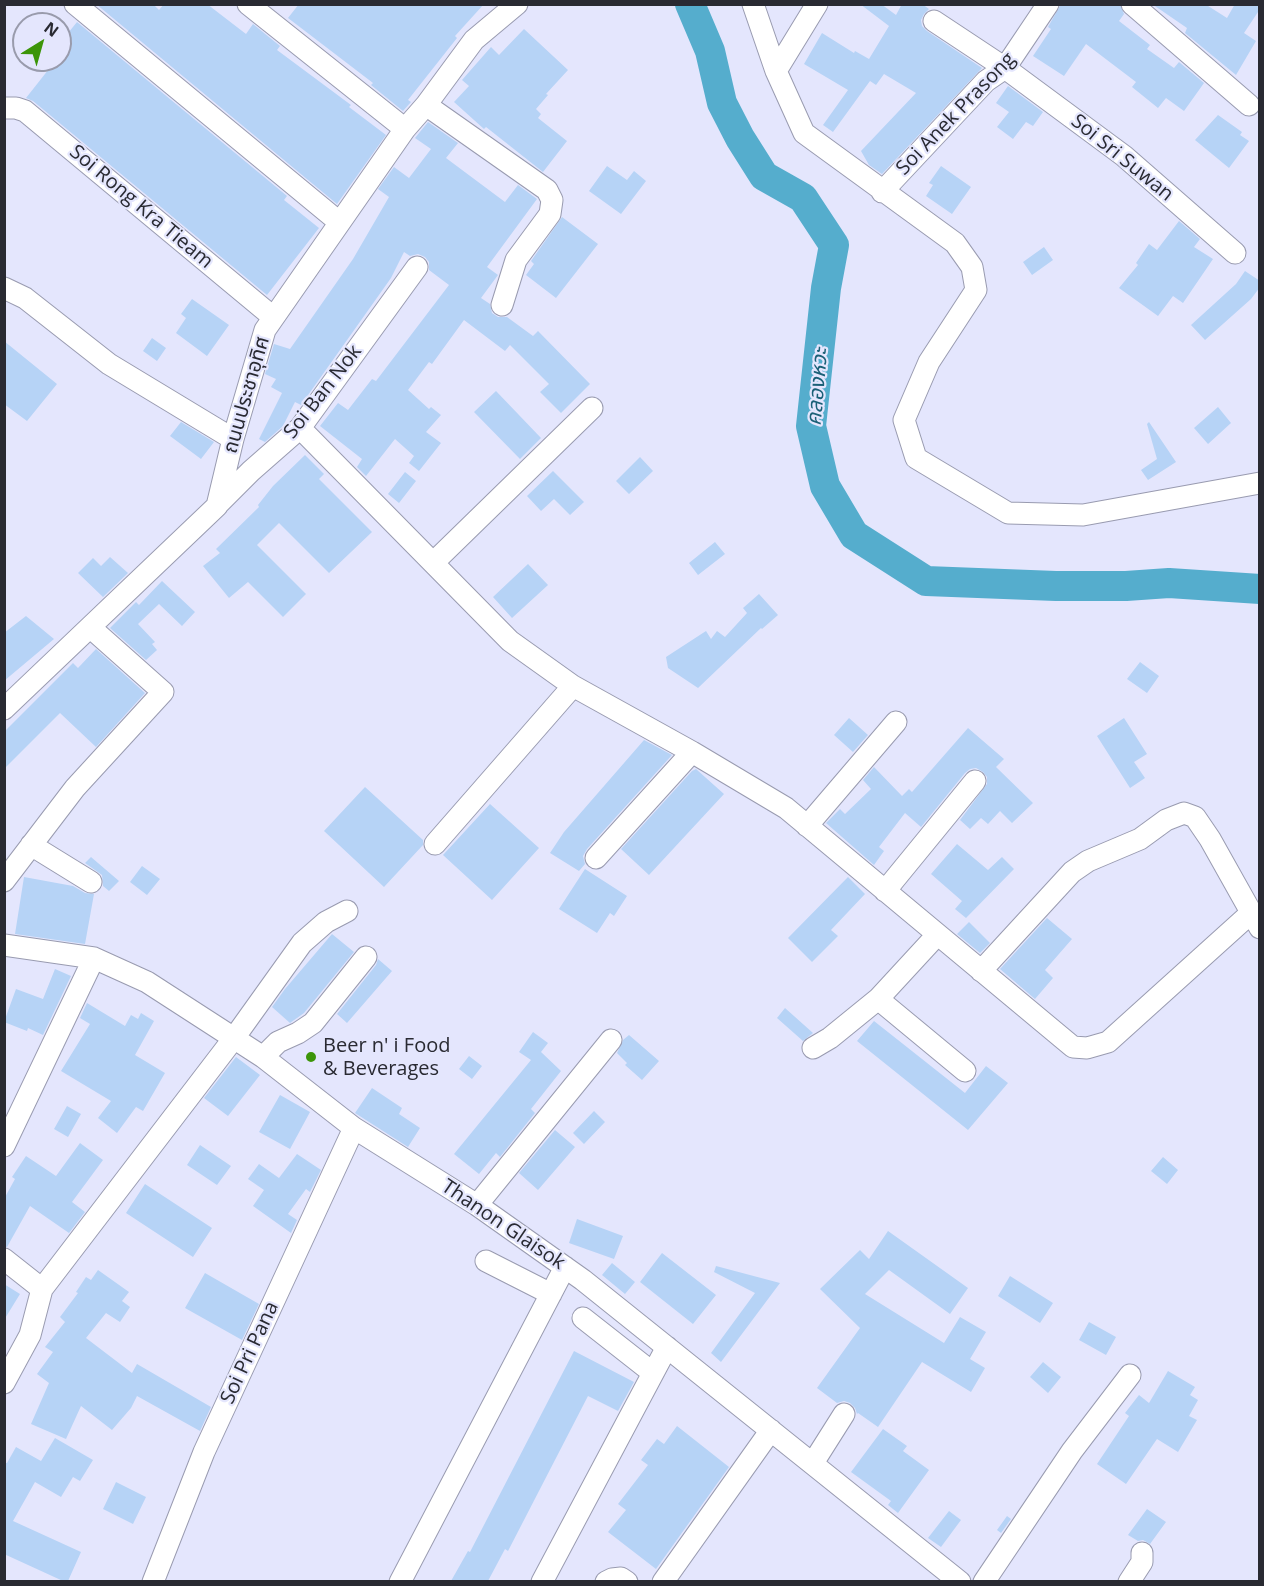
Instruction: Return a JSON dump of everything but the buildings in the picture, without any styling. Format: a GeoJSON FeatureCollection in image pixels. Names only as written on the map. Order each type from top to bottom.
{"type":"FeatureCollection","features":[{"type":"Feature","properties":{"kind":"street"},"geometry":{"type":"LineString","coordinates":[[75,4],[339,222]]}},
{"type":"Feature","properties":{"kind":"street"},"geometry":{"type":"LineString","coordinates":[[248,4],[405,129]]}},
{"type":"Feature","properties":{"kind":"street","name":"ถนนประชาอุทิศ"},"geometry":{"type":"LineString","coordinates":[[217,506],[233,438],[265,330],[405,129],[426,105],[474,40],[517,4]]}},
{"type":"Feature","properties":{"kind":"street"},"geometry":{"type":"LineString","coordinates":[[753,4],[776,71],[804,133],[955,243],[972,267],[976,290],[929,362],[904,420],[916,458],[1008,513],[1083,515],[1260,483]]}},
{"type":"Feature","properties":{"kind":"street"},"geometry":{"type":"LineString","coordinates":[[776,71],[817,4]]}},
{"type":"Feature","properties":{"kind":"street","name":"Soi Anek Prasong"},"geometry":{"type":"LineString","coordinates":[[882,192],[986,81],[1005,68],[1048,4]]}},
{"type":"Feature","properties":{"kind":"street"},"geometry":{"type":"LineString","coordinates":[[1132,4],[1249,105]]}},
{"type":"Feature","properties":{"kind":"street","name":"Soi Sri Suwan"},"geometry":{"type":"LineString","coordinates":[[934,21],[1005,68],[1124,156],[1235,253]]}},
{"type":"Feature","properties":{"kind":"street"},"geometry":{"type":"LineString","coordinates":[[426,105],[547,190],[552,200],[550,214],[516,260],[502,305]]}},
{"type":"Feature","properties":{"kind":"street","name":"Soi Rong Kra Tieam"},"geometry":{"type":"LineString","coordinates":[[4,108],[25,111],[273,317]]}},
{"type":"Feature","properties":{"kind":"street","name":"Soi Ban Nok"},"geometry":{"type":"LineString","coordinates":[[217,506],[251,471],[300,428],[417,267]]}},
{"type":"Feature","properties":{"kind":"street"},"geometry":{"type":"LineString","coordinates":[[4,288],[25,298],[109,364],[233,438]]}},
{"type":"Feature","properties":{"kind":"street"},"geometry":{"type":"LineString","coordinates":[[434,562],[592,408]]}},
{"type":"Feature","properties":{"kind":"street"},"geometry":{"type":"LineString","coordinates":[[300,428],[510,641],[573,686],[777,802],[981,972],[1073,1047],[1087,1048],[1108,1042],[1255,920],[1210,839],[1195,817],[1184,813],[1166,820],[1140,839],[1088,861],[1072,872],[981,972]]}},
{"type":"Feature","properties":{"kind":"street"},"geometry":{"type":"LineString","coordinates":[[4,710],[217,506]]}},
{"type":"Feature","properties":{"kind":"street"},"geometry":{"type":"LineString","coordinates":[[4,882],[75,788],[163,692],[91,628]]}},
{"type":"Feature","properties":{"kind":"street"},"geometry":{"type":"LineString","coordinates":[[435,844],[573,686]]}},
{"type":"Feature","properties":{"kind":"street"},"geometry":{"type":"LineString","coordinates":[[807,826],[896,722]]}},
{"type":"Feature","properties":{"kind":"street"},"geometry":{"type":"LineString","coordinates":[[596,858],[692,752]]}},
{"type":"Feature","properties":{"kind":"street"},"geometry":{"type":"LineString","coordinates":[[885,891],[975,781]]}},
{"type":"Feature","properties":{"kind":"street"},"geometry":{"type":"LineString","coordinates":[[32,845],[91,882]]}},
{"type":"Feature","properties":{"kind":"street"},"geometry":{"type":"LineString","coordinates":[[4,1383],[30,1335],[42,1289],[234,1038],[302,943],[326,922],[347,911]]}},
{"type":"Feature","properties":{"kind":"street"},"geometry":{"type":"LineString","coordinates":[[813,1048],[830,1038],[878,999],[937,935]]}},
{"type":"Feature","properties":{"kind":"street","name":"Thanon Glaisok"},"geometry":{"type":"LineString","coordinates":[[4,945],[94,958],[147,982],[263,1057],[354,1128],[477,1205],[565,1267],[958,1581]]}},
{"type":"Feature","properties":{"kind":"street"},"geometry":{"type":"LineString","coordinates":[[263,1057],[278,1042],[313,1023],[366,957]]}},
{"type":"Feature","properties":{"kind":"street"},"geometry":{"type":"LineString","coordinates":[[4,1146],[94,958]]}},
{"type":"Feature","properties":{"kind":"street"},"geometry":{"type":"LineString","coordinates":[[878,999],[965,1071]]}},
{"type":"Feature","properties":{"kind":"street"},"geometry":{"type":"LineString","coordinates":[[477,1205],[611,1040]]}},
{"type":"Feature","properties":{"kind":"street","name":"Soi Pri Pana"},"geometry":{"type":"LineString","coordinates":[[153,1581],[204,1452],[354,1128]]}},
{"type":"Feature","properties":{"kind":"street"},"geometry":{"type":"LineString","coordinates":[[4,1259],[42,1289]]}},
{"type":"Feature","properties":{"kind":"street"},"geometry":{"type":"LineString","coordinates":[[486,1261],[551,1294]]}},
{"type":"Feature","properties":{"kind":"street"},"geometry":{"type":"LineString","coordinates":[[400,1581],[565,1267]]}},
{"type":"Feature","properties":{"kind":"street"},"geometry":{"type":"LineString","coordinates":[[583,1318],[653,1373]]}},
{"type":"Feature","properties":{"kind":"street"},"geometry":{"type":"LineString","coordinates":[[542,1581],[668,1347]]}},
{"type":"Feature","properties":{"kind":"street"},"geometry":{"type":"LineString","coordinates":[[984,1581],[1071,1451],[1130,1375]]}},
{"type":"Feature","properties":{"kind":"street"},"geometry":{"type":"LineString","coordinates":[[813,1463],[844,1414]]}},
{"type":"Feature","properties":{"kind":"street"},"geometry":{"type":"LineString","coordinates":[[663,1581],[771,1430]]}},
{"type":"Feature","properties":{"kind":"street"},"geometry":{"type":"LineString","coordinates":[[1129,1581],[1142,1562],[1142,1553]]}},
{"type":"Feature","properties":{"kind":"street"},"geometry":{"type":"LineString","coordinates":[[606,1581],[621,1578],[627,1581]]}},
{"type":"Feature","properties":{"kind":"waterway","name":"คลองหวะ"},"geometry":{"type":"LineString","coordinates":[[690,4],[710,51],[722,103],[740,138],[764,176],[803,198],[834,245],[826,288],[811,426],[825,486],[854,535],[926,581],[1056,586],[1126,586],[1169,583],[1260,589]]}},
{"type":"Feature","properties":{"kind":"place","name":"Beer n' i Food & Beverages"},"geometry":{"type":"Point","coordinates":[311,1057]}}]}
